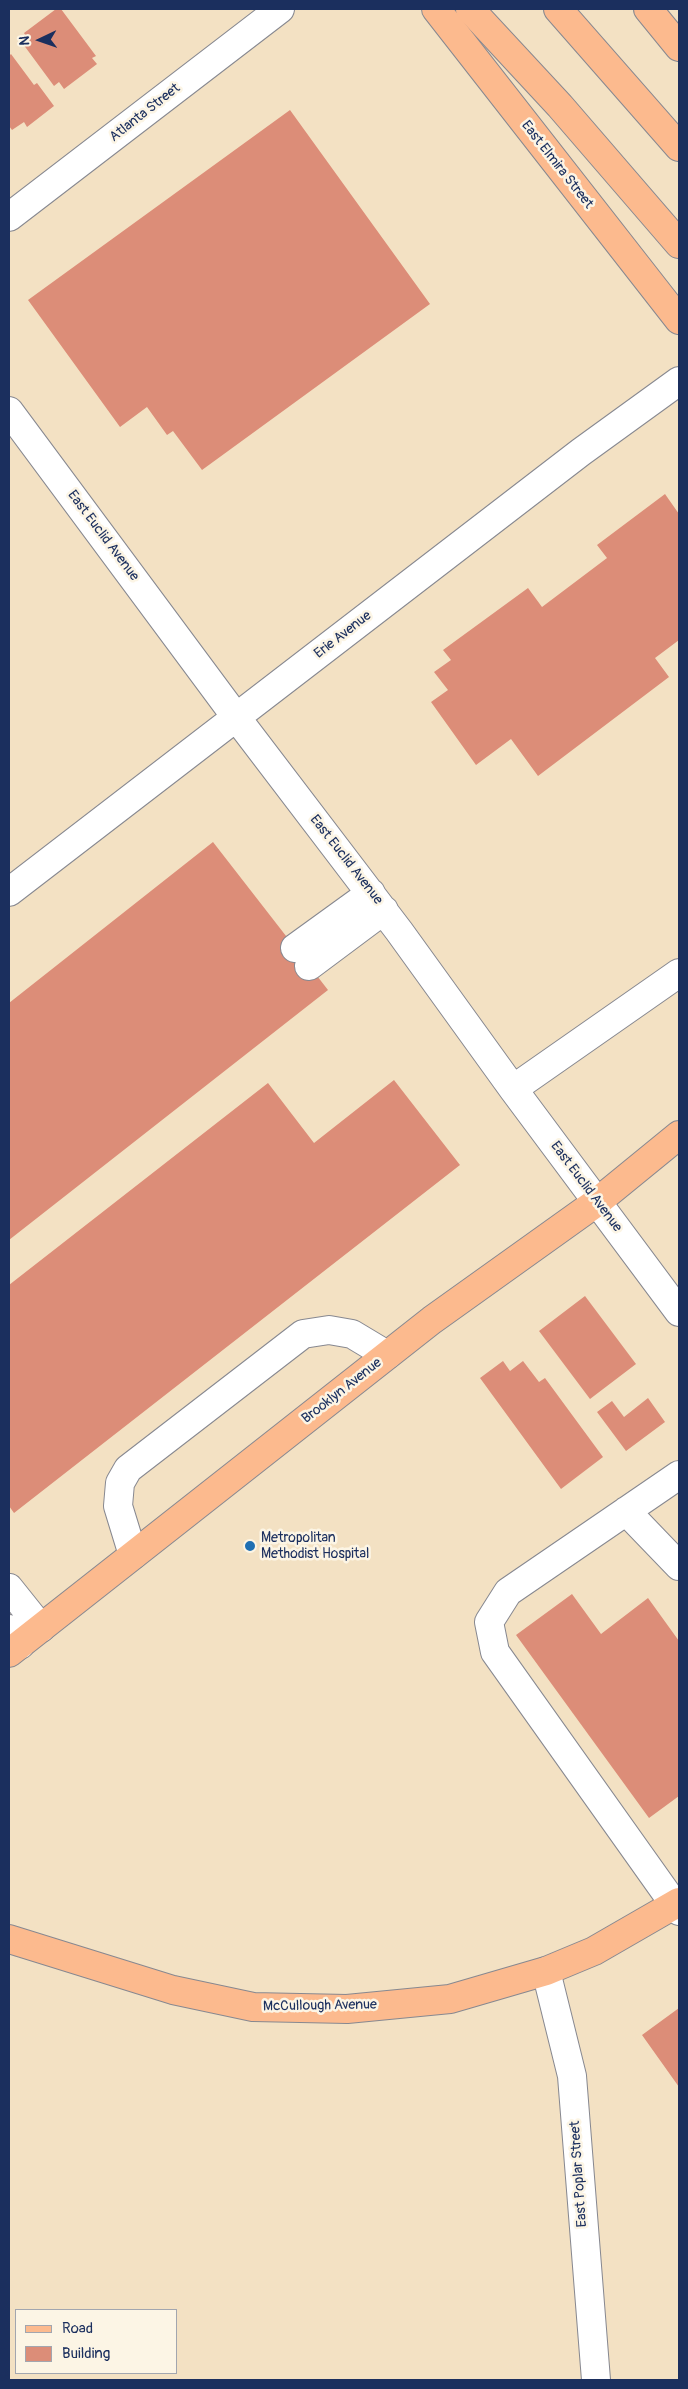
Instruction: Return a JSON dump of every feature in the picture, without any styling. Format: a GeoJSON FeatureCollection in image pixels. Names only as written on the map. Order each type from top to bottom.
{"type":"FeatureCollection","features":[{"type":"Feature","properties":{"kind":"main road","name":"East Elmira Street"},"geometry":{"type":"LineString","coordinates":[[436,9],[679,320]]}},
{"type":"Feature","properties":{"kind":"main road"},"geometry":{"type":"LineString","coordinates":[[470,9],[560,106],[679,244]]}},
{"type":"Feature","properties":{"kind":"main road"},"geometry":{"type":"LineString","coordinates":[[558,9],[679,148]]}},
{"type":"Feature","properties":{"kind":"main road"},"geometry":{"type":"LineString","coordinates":[[648,9],[679,47]]}},
{"type":"Feature","properties":{"kind":"main road","name":"Brooklyn Avenue"},"geometry":{"type":"LineString","coordinates":[[20,1639],[133,1555],[387,1355],[597,1202],[679,1135]]}},
{"type":"Feature","properties":{"kind":"main road","name":"McCullough Avenue"},"geometry":{"type":"LineString","coordinates":[[9,1939],[173,1990],[252,2007],[347,2009],[450,1999],[546,1970],[594,1951],[678,1906]]}},
{"type":"Feature","properties":{"kind":"street","name":"Atlanta Street"},"geometry":{"type":"LineString","coordinates":[[9,217],[280,9]]}},
{"type":"Feature","properties":{"kind":"street","name":"Erie Avenue"},"geometry":{"type":"LineString","coordinates":[[9,892],[581,452],[679,381]]}},
{"type":"Feature","properties":{"kind":"street","name":"East Euclid Avenue"},"geometry":{"type":"LineString","coordinates":[[9,411],[236,718],[377,901],[513,1089],[679,1312]]}},
{"type":"Feature","properties":{"kind":"street"},"geometry":{"type":"LineString","coordinates":[[302,956],[377,901]]}},
{"type":"Feature","properties":{"kind":"street"},"geometry":{"type":"LineString","coordinates":[[513,1089],[679,973]]}},
{"type":"Feature","properties":{"kind":"street"},"geometry":{"type":"LineString","coordinates":[[133,1555],[118,1506],[120,1483],[128,1469],[303,1334],[329,1330],[352,1334],[387,1355]]}},
{"type":"Feature","properties":{"kind":"street"},"geometry":{"type":"LineString","coordinates":[[678,1906],[495,1652],[489,1622],[508,1592],[679,1476]]}},
{"type":"Feature","properties":{"kind":"street"},"geometry":{"type":"LineString","coordinates":[[626,1511],[679,1566]]}},
{"type":"Feature","properties":{"kind":"street"},"geometry":{"type":"LineString","coordinates":[[9,1588],[20,1639]]}},
{"type":"Feature","properties":{"kind":"street","name":"East Poplar Street"},"geometry":{"type":"LineString","coordinates":[[546,1970],[572,2076],[596,2380]]}},
{"type":"Feature","properties":{"kind":"building"},"geometry":{"type":"Polygon","coordinates":[[[56,9],[61,9],[96,56],[92,58],[97,64],[64,89],[59,82],[54,86],[23,44],[28,40],[24,33],[56,9]]]}},
{"type":"Feature","properties":{"kind":"building"},"geometry":{"type":"Polygon","coordinates":[[[11,54],[34,85],[37,83],[54,106],[27,127],[24,122],[12,130],[9,126],[9,56],[11,54]]]}},
{"type":"Feature","properties":{"kind":"building"},"geometry":{"type":"Polygon","coordinates":[[[290,110],[430,304],[202,470],[173,431],[167,435],[147,407],[120,427],[28,300],[290,110]]]}},
{"type":"Feature","properties":{"kind":"building"},"geometry":{"type":"Polygon","coordinates":[[[665,494],[679,514],[679,640],[655,658],[669,677],[538,776],[511,739],[476,765],[431,702],[448,690],[434,672],[451,660],[443,650],[528,588],[542,607],[607,558],[597,545],[665,494]]]}},
{"type":"Feature","properties":{"kind":"building"},"geometry":{"type":"Polygon","coordinates":[[[213,842],[328,990],[9,1240],[9,1003],[213,842]]]}},
{"type":"Feature","properties":{"kind":"building"},"geometry":{"type":"Polygon","coordinates":[[[394,1080],[460,1165],[14,1513],[9,1506],[9,1285],[268,1083],[314,1143],[394,1080]]]}},
{"type":"Feature","properties":{"kind":"building"},"geometry":{"type":"Polygon","coordinates":[[[585,1296],[636,1364],[590,1399],[539,1331],[585,1296]]]}},
{"type":"Feature","properties":{"kind":"building"},"geometry":{"type":"Polygon","coordinates":[[[503,1361],[510,1371],[523,1361],[539,1382],[545,1378],[603,1457],[561,1489],[480,1378],[503,1361]]]}},
{"type":"Feature","properties":{"kind":"building"},"geometry":{"type":"Polygon","coordinates":[[[648,1398],[665,1422],[626,1451],[597,1412],[612,1401],[624,1417],[648,1398]]]}},
{"type":"Feature","properties":{"kind":"building"},"geometry":{"type":"Polygon","coordinates":[[[572,1594],[601,1634],[648,1598],[679,1641],[679,1796],[649,1818],[516,1635],[572,1594]]]}},
{"type":"Feature","properties":{"kind":"building"},"geometry":{"type":"Polygon","coordinates":[[[679,2008],[679,2087],[642,2035],[679,2008]]]}},
{"type":"Feature","properties":{"kind":"place","name":"Metropolitan Methodist Hospital"},"geometry":{"type":"Point","coordinates":[250,1546]}}]}
